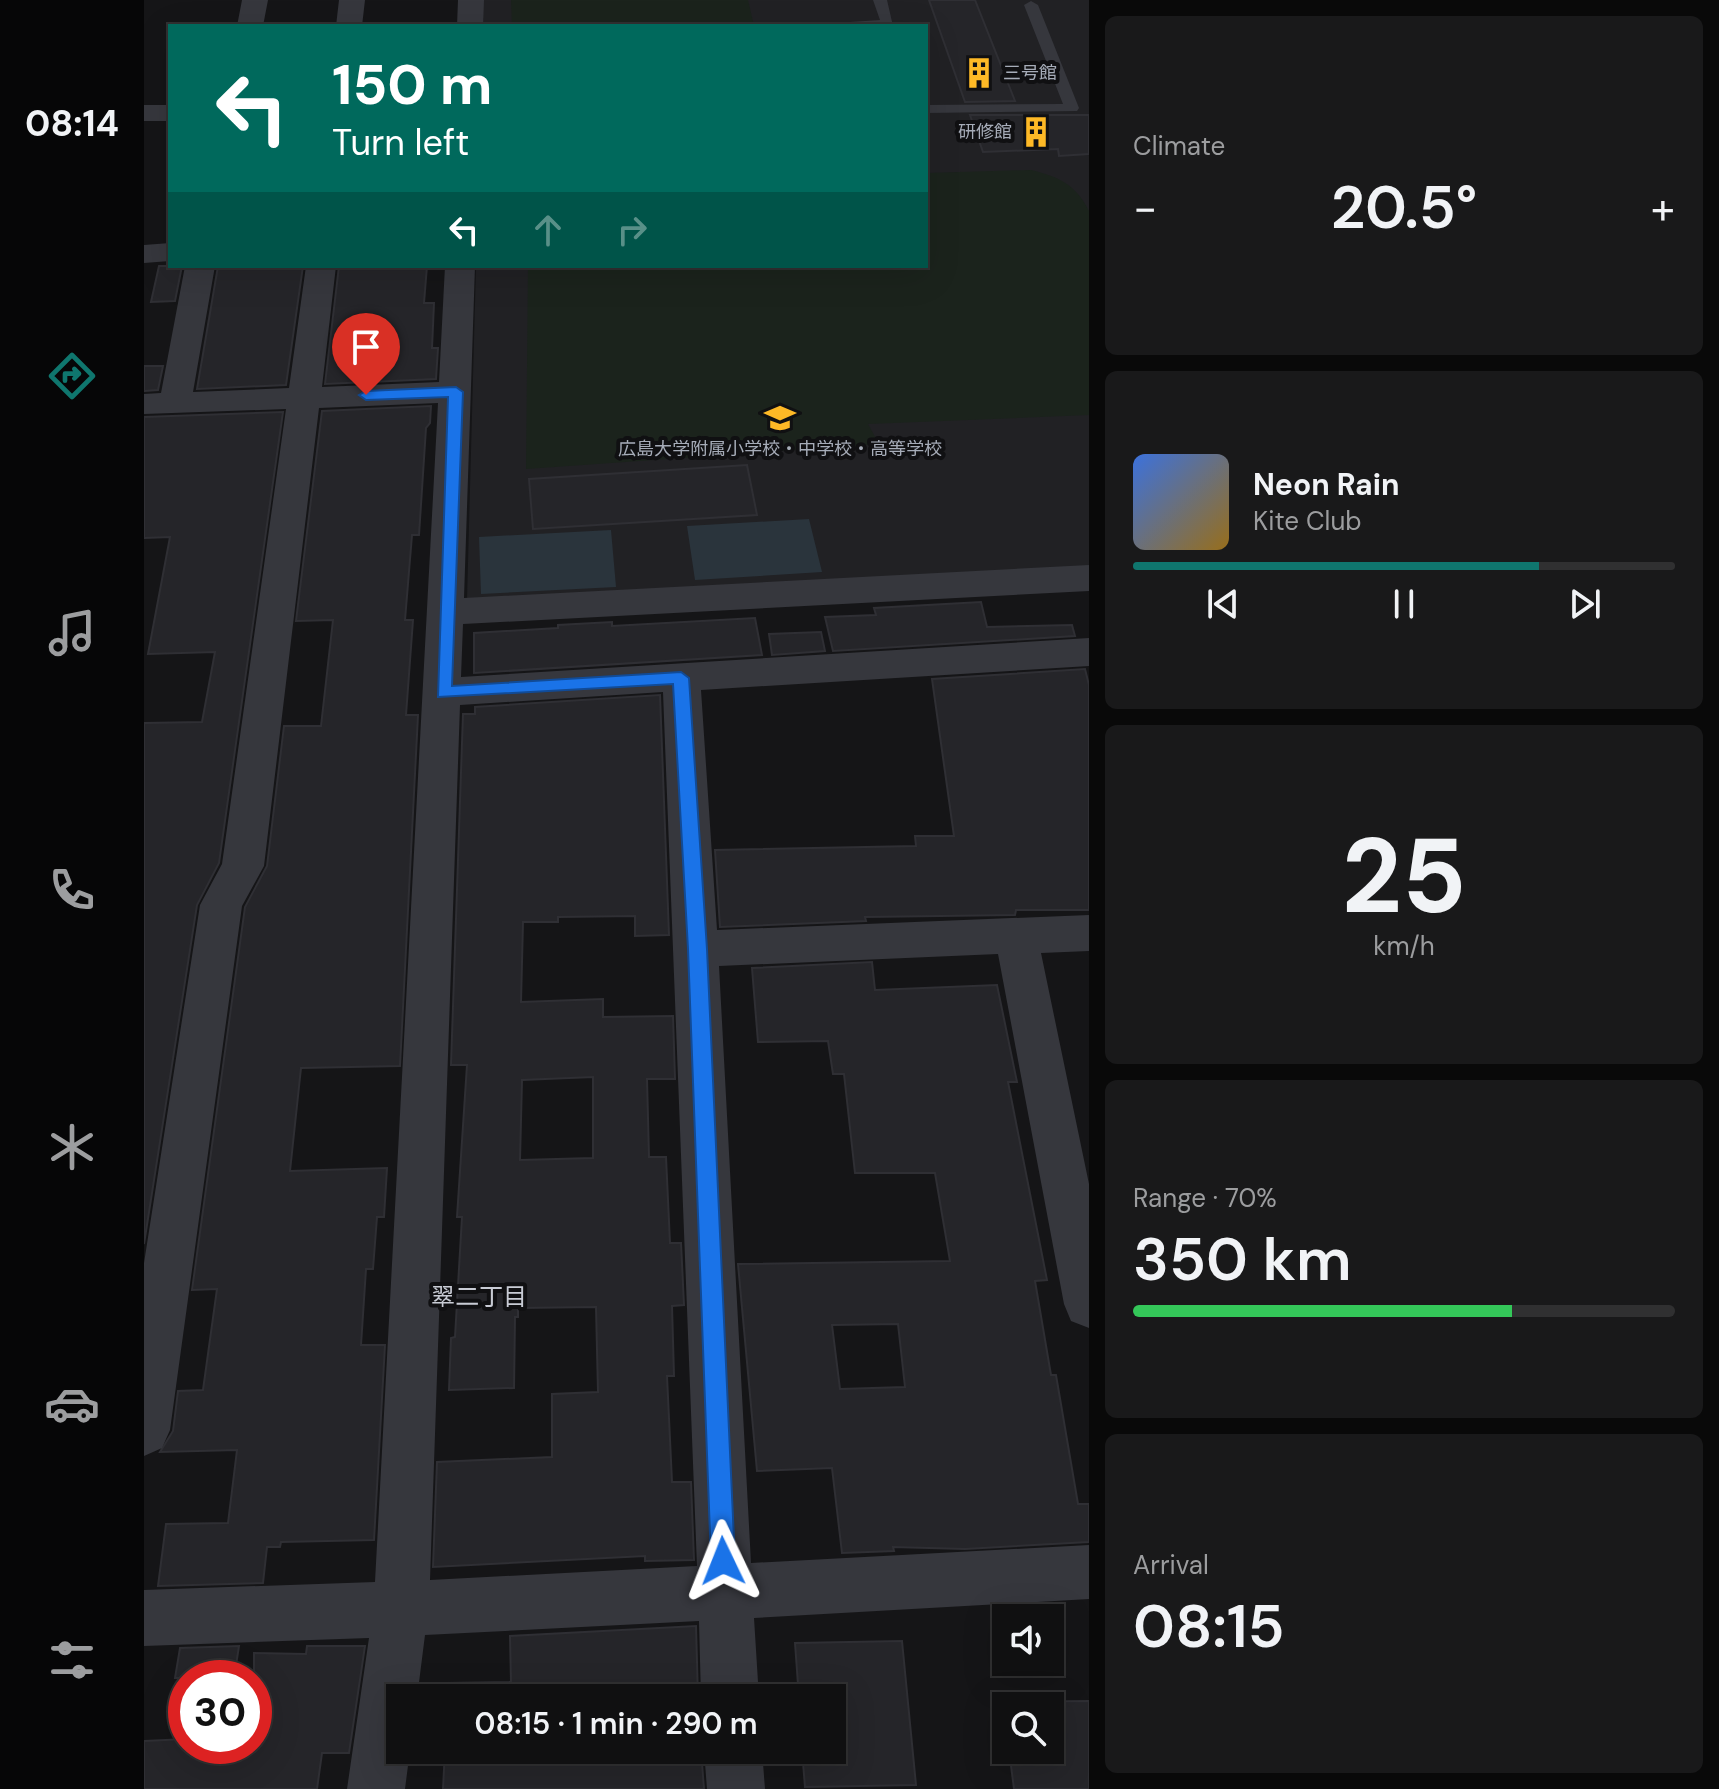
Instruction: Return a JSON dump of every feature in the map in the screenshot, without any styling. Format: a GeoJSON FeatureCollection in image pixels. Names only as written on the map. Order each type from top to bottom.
{"type":"FeatureCollection","features":[{"type":"Feature","properties":{"kind":"street"},"geometry":{"type":"LineString","coordinates":[[250,24],[255,0]]}},
{"type":"Feature","properties":{"kind":"street"},"geometry":{"type":"LineString","coordinates":[[349,24],[352,0]]}},
{"type":"Feature","properties":{"kind":"street"},"geometry":{"type":"LineString","coordinates":[[470,24],[471,0]]}},
{"type":"Feature","properties":{"kind":"street"},"geometry":{"type":"LineString","coordinates":[[144,113],[168,113]]}},
{"type":"Feature","properties":{"kind":"street"},"geometry":{"type":"LineString","coordinates":[[144,254],[168,252]]}},
{"type":"Feature","properties":{"kind":"street"},"geometry":{"type":"LineString","coordinates":[[199,268],[159,403],[456,392]]}},
{"type":"Feature","properties":{"kind":"street"},"geometry":{"type":"LineString","coordinates":[[144,1430],[221,905],[243,866],[321,268]]}},
{"type":"Feature","properties":{"kind":"street"},"geometry":{"type":"LineString","coordinates":[[376,1789],[401,1609],[444,692],[460,268]]}},
{"type":"Feature","properties":{"kind":"street"},"geometry":{"type":"LineString","coordinates":[[447,612],[1089,578]]}},
{"type":"Feature","properties":{"kind":"street"},"geometry":{"type":"LineString","coordinates":[[444,692],[1089,652]]}},
{"type":"Feature","properties":{"kind":"street"},"geometry":{"type":"LineString","coordinates":[[681,678],[697,949],[729,1684]]}},
{"type":"Feature","properties":{"kind":"street"},"geometry":{"type":"LineString","coordinates":[[697,949],[1089,933]]}},
{"type":"Feature","properties":{"kind":"street"},"geometry":{"type":"LineString","coordinates":[[1016,935],[1089,1304]]}},
{"type":"Feature","properties":{"kind":"street"},"geometry":{"type":"LineString","coordinates":[[144,1618],[401,1609],[1089,1572]]}},
{"type":"Feature","properties":{"kind":"street"},"geometry":{"type":"LineString","coordinates":[[734,1764],[736,1789]]}},
{"type":"Feature","properties":{"kind":"lane"},"geometry":{"type":"LineString","coordinates":[[880,0],[888,24]]}},
{"type":"Feature","properties":{"kind":"lane"},"geometry":{"type":"LineString","coordinates":[[928,109],[1072,108],[1031,5]]}},
{"type":"Feature","properties":{"kind":"lane"},"geometry":{"type":"LineString","coordinates":[[1069,99],[1089,99]]}},
{"type":"Feature","properties":{"kind":"shaded area","name":"広島大学附属小学校・中学校・高等学校"},"geometry":{"type":"Polygon","coordinates":[[[483,0],[1089,0],[1089,569],[467,600],[476,268],[928,268],[928,24],[482,24],[483,0]]]}},
{"type":"Feature","properties":{"kind":"shaded area"},"geometry":{"type":"Polygon","coordinates":[[[511,0],[748,0],[754,24],[512,24],[511,0]]]}},
{"type":"Feature","properties":{"kind":"shaded area"},"geometry":{"type":"Polygon","coordinates":[[[1031,170],[1066,183],[1079,195],[1089,211],[1089,415],[868,424],[879,444],[526,469],[528,268],[928,268],[928,173],[1031,170]]]}},
{"type":"Feature","properties":{"kind":"shaded area"},"geometry":{"type":"Polygon","coordinates":[[[809,519],[822,572],[695,580],[687,526],[809,519]]]}},
{"type":"Feature","properties":{"kind":"shaded area"},"geometry":{"type":"Polygon","coordinates":[[[611,530],[616,587],[481,594],[479,537],[611,530]]]}},
{"type":"Feature","properties":{"kind":"building","name":"三号館"},"geometry":{"type":"Polygon","coordinates":[[[929,0],[975,0],[1015,101],[965,102],[929,0]]]}},
{"type":"Feature","properties":{"kind":"building","name":"研修館"},"geometry":{"type":"Polygon","coordinates":[[[970,115],[1089,115],[1089,154],[1059,156],[1058,149],[983,152],[970,115]]]}},
{"type":"Feature","properties":{"kind":"building"},"geometry":{"type":"Polygon","coordinates":[[[159,266],[182,268],[175,301],[151,302],[159,266]]]}},
{"type":"Feature","properties":{"kind":"building"},"geometry":{"type":"Polygon","coordinates":[[[218,268],[303,268],[286,385],[197,389],[218,268]]]}},
{"type":"Feature","properties":{"kind":"building"},"geometry":{"type":"Polygon","coordinates":[[[339,268],[427,268],[424,303],[434,303],[432,348],[438,348],[436,379],[325,384],[339,268]]]}},
{"type":"Feature","properties":{"kind":"building"},"geometry":{"type":"Polygon","coordinates":[[[144,366],[163,366],[158,390],[144,391],[144,366]]]}},
{"type":"Feature","properties":{"kind":"building"},"geometry":{"type":"Polygon","coordinates":[[[431,406],[430,423],[426,428],[419,535],[412,535],[405,620],[413,620],[406,715],[418,715],[400,1066],[301,1068],[290,1171],[387,1168],[384,1217],[377,1217],[373,1269],[366,1269],[361,1345],[385,1345],[374,1540],[281,1542],[280,1547],[267,1547],[263,1583],[158,1586],[166,1524],[228,1523],[237,1450],[160,1452],[173,1431],[178,1391],[203,1390],[217,1289],[192,1290],[245,907],[267,866],[284,726],[321,726],[333,620],[296,621],[322,411],[431,406]]]}},
{"type":"Feature","properties":{"kind":"building"},"geometry":{"type":"Polygon","coordinates":[[[283,412],[219,863],[197,905],[144,1244],[144,723],[202,722],[215,652],[148,654],[170,537],[144,538],[144,417],[283,412]]]}},
{"type":"Feature","properties":{"kind":"building"},"geometry":{"type":"Polygon","coordinates":[[[747,465],[757,515],[533,529],[529,479],[747,465]]]}},
{"type":"Feature","properties":{"kind":"building"},"geometry":{"type":"Polygon","coordinates":[[[981,602],[987,627],[1072,625],[1075,636],[833,651],[825,617],[876,615],[874,608],[981,602]]]}},
{"type":"Feature","properties":{"kind":"building"},"geometry":{"type":"Polygon","coordinates":[[[755,618],[762,655],[474,673],[474,633],[612,622],[612,626],[755,618]]]}},
{"type":"Feature","properties":{"kind":"building"},"geometry":{"type":"Polygon","coordinates":[[[821,632],[825,651],[772,655],[769,634],[821,632]]]}},
{"type":"Feature","properties":{"kind":"building"},"geometry":{"type":"Polygon","coordinates":[[[1085,669],[1089,685],[1089,910],[1016,910],[1015,915],[865,917],[866,921],[720,927],[715,850],[916,846],[915,836],[954,836],[932,679],[1085,669]]]}},
{"type":"Feature","properties":{"kind":"building"},"geometry":{"type":"Polygon","coordinates":[[[660,695],[669,935],[635,936],[635,916],[558,917],[558,922],[523,922],[521,1002],[603,999],[603,1017],[673,1016],[675,1079],[647,1079],[649,1157],[666,1157],[670,1243],[681,1243],[684,1305],[672,1306],[674,1376],[667,1376],[672,1482],[691,1482],[694,1560],[645,1561],[645,1556],[433,1567],[437,1462],[552,1457],[552,1394],[598,1392],[596,1307],[518,1308],[518,1317],[515,1317],[514,1388],[449,1390],[462,1217],[457,1217],[467,1065],[451,1065],[463,714],[475,714],[475,707],[660,695]],[[593,1077],[522,1080],[520,1160],[593,1158],[593,1077]]]}},
{"type":"Feature","properties":{"kind":"building"},"geometry":{"type":"Polygon","coordinates":[[[872,962],[875,990],[997,985],[1017,1082],[1008,1082],[1047,1280],[1035,1281],[1051,1375],[1056,1375],[1078,1504],[1089,1504],[1089,1542],[965,1549],[893,1547],[894,1551],[842,1553],[832,1468],[757,1471],[738,1264],[950,1261],[935,1173],[855,1173],[844,1074],[833,1074],[828,1041],[758,1042],[752,968],[872,962]],[[898,1324],[832,1325],[840,1389],[905,1387],[898,1324]]]}},
{"type":"Feature","properties":{"kind":"building"},"geometry":{"type":"Polygon","coordinates":[[[696,1626],[698,1684],[447,1684],[511,1682],[510,1636],[696,1626]]]}},
{"type":"Feature","properties":{"kind":"building"},"geometry":{"type":"Polygon","coordinates":[[[902,1641],[916,1785],[805,1787],[803,1764],[846,1764],[846,1684],[798,1684],[795,1643],[902,1641]]]}},
{"type":"Feature","properties":{"kind":"building"},"geometry":{"type":"Polygon","coordinates":[[[239,1646],[237,1660],[178,1660],[180,1648],[239,1646]]]}},
{"type":"Feature","properties":{"kind":"building"},"geometry":{"type":"Polygon","coordinates":[[[307,1646],[365,1646],[349,1753],[322,1753],[317,1789],[144,1789],[144,1741],[168,1740],[168,1764],[272,1764],[272,1660],[254,1660],[254,1653],[306,1654],[307,1646]]]}},
{"type":"Feature","properties":{"kind":"building"},"geometry":{"type":"Polygon","coordinates":[[[1064,1701],[1089,1701],[1089,1789],[1014,1789],[1011,1764],[1064,1764],[1064,1701]]]}},
{"type":"Feature","properties":{"kind":"building"},"geometry":{"type":"Polygon","coordinates":[[[444,1764],[702,1764],[704,1789],[443,1789],[444,1764]]]}},
{"type":"Feature","properties":{"kind":"place","name":"三号館"},"geometry":{"type":"Point","coordinates":[979,73]}},
{"type":"Feature","properties":{"kind":"place","name":"研修館"},"geometry":{"type":"Point","coordinates":[1036,132]}},
{"type":"Feature","properties":{"kind":"place","name":"広島大学附属小学校・中学校・高等学校"},"geometry":{"type":"Point","coordinates":[780,418]}},
{"type":"Feature","properties":{"kind":"district","name":"翠二丁目"},"geometry":{"type":"Point","coordinates":[479,1297]}},
{"type":"Feature","properties":{"kind":"route"},"geometry":{"type":"LineString","coordinates":[[366,395],[456,392],[444,692],[681,678],[697,949],[723,1561]]}}]}
